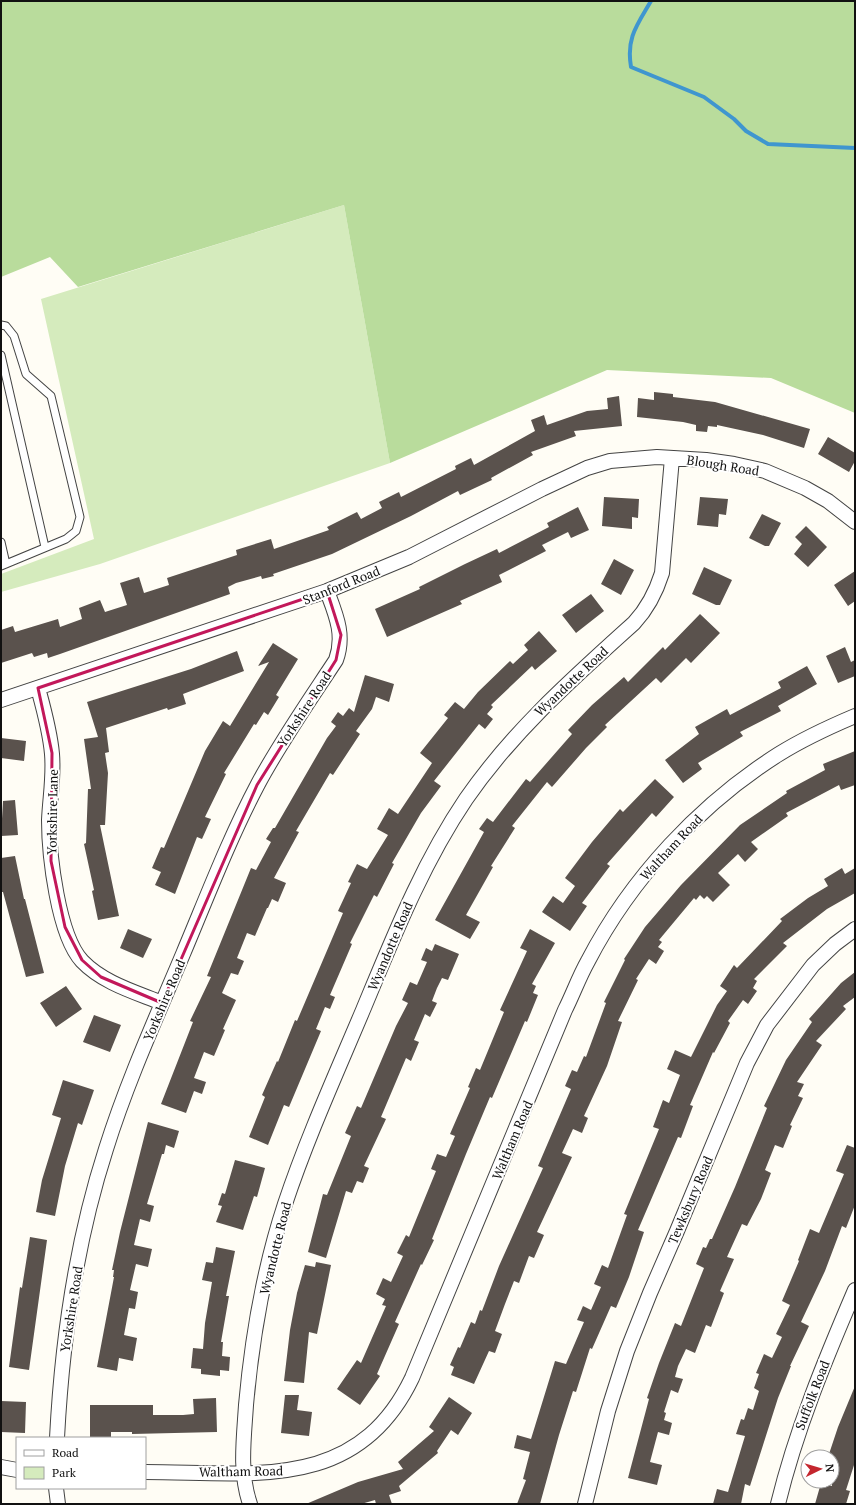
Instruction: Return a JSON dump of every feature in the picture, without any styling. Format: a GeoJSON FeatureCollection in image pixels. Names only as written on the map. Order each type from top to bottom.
{"type":"FeatureCollection","features":[{"type":"Feature","properties":{"kind":"street","name":"Stanford Road"},"geometry":{"type":"LineString","coordinates":[[1,700],[328,591],[409,557],[542,488],[587,468],[610,461],[637,458],[672,458]]}},
{"type":"Feature","properties":{"kind":"street","name":"Blough Road"},"geometry":{"type":"LineString","coordinates":[[672,458],[734,464],[765,471],[805,488],[828,501],[855,522]]}},
{"type":"Feature","properties":{"kind":"street","name":"Wyandotte Road"},"geometry":{"type":"LineString","coordinates":[[250,1504],[244,1473],[243,1448],[248,1388],[256,1332],[268,1268],[284,1206],[310,1137],[402,916],[430,860],[457,814],[502,752],[541,709],[634,623],[646,610],[657,588],[662,573],[672,458]]}},
{"type":"Feature","properties":{"kind":"street","name":"Yorkshire Road"},"geometry":{"type":"LineString","coordinates":[[57,1437],[65,1344],[76,1269],[94,1188],[106,1149],[126,1092],[162,1003],[257,785],[287,734],[336,660],[340,649],[341,635],[339,623],[328,591]]}},
{"type":"Feature","properties":{"kind":"street","name":"Yorkshire Lane"},"geometry":{"type":"LineString","coordinates":[[38,688],[48,726],[52,753],[49,822],[51,861],[65,927],[74,948],[82,960],[101,977],[162,1003]]}},
{"type":"Feature","properties":{"kind":"street","name":"Waltham Road"},"geometry":{"type":"LineString","coordinates":[[146,1472],[244,1473],[301,1468],[325,1461],[364,1442],[378,1429],[402,1400],[587,961],[622,905],[659,857],[718,798],[781,753],[822,730],[855,716]]}},
{"type":"Feature","properties":{"kind":"street","name":"Tewksbury Road"},"geometry":{"type":"LineString","coordinates":[[585,1504],[608,1410],[627,1351],[747,1063],[767,1025],[813,965],[835,944],[855,929]]}},
{"type":"Feature","properties":{"kind":"street","name":"Suffolk Road"},"geometry":{"type":"LineString","coordinates":[[778,1504],[796,1439],[810,1400],[855,1290]]}},
{"type":"Feature","properties":{"kind":"street"},"geometry":{"type":"LineString","coordinates":[[1,1467],[16,1470]]}},
{"type":"Feature","properties":{"kind":"street"},"geometry":{"type":"LineString","coordinates":[[56,1489],[58,1504]]}},
{"type":"Feature","properties":{"kind":"lane"},"geometry":{"type":"LineString","coordinates":[[1,325],[6,326],[14,336],[26,374],[51,396],[80,517],[76,531],[66,539],[3,565],[1,542]]}},
{"type":"Feature","properties":{"kind":"lane"},"geometry":{"type":"LineString","coordinates":[[1,355],[45,547]]}},
{"type":"Feature","properties":{"kind":"highlighted area"},"geometry":{"type":"Polygon","coordinates":[[[327,591],[341,635],[336,660],[257,785],[162,1003],[101,977],[82,960],[65,927],[51,861],[52,753],[38,688],[327,591]]]}},
{"type":"Feature","properties":{"kind":"green space"},"geometry":{"type":"Polygon","coordinates":[[[1,1],[855,1],[855,413],[771,378],[607,370],[390,463],[344,205],[78,287],[50,257],[1,277],[1,1]]]}},
{"type":"Feature","properties":{"kind":"green space"},"geometry":{"type":"Polygon","coordinates":[[[344,205],[390,463],[100,564],[1,592],[1,574],[94,539],[41,299],[344,205]]]}},
{"type":"Feature","properties":{"kind":"building"},"geometry":{"type":"Polygon","coordinates":[[[654,392],[673,394],[673,397],[715,402],[810,429],[804,448],[763,435],[717,425],[717,427],[708,426],[707,432],[696,431],[696,425],[683,422],[637,417],[638,398],[654,400],[654,392]]]}},
{"type":"Feature","properties":{"kind":"building"},"geometry":{"type":"Polygon","coordinates":[[[619,396],[622,426],[574,431],[576,436],[531,452],[533,455],[491,478],[492,480],[460,495],[458,491],[411,516],[332,554],[273,574],[274,576],[262,579],[261,576],[236,583],[228,587],[230,594],[48,658],[47,653],[34,657],[32,653],[1,663],[1,630],[13,626],[15,632],[58,619],[60,627],[82,619],[79,608],[100,600],[105,612],[127,605],[120,583],[139,577],[144,593],[169,585],[167,578],[237,555],[236,550],[271,539],[274,549],[329,530],[327,527],[357,512],[361,519],[382,508],[379,502],[399,492],[401,497],[456,469],[455,466],[471,458],[474,465],[535,431],[531,420],[544,415],[547,425],[587,411],[608,409],[607,398],[619,396]]]}},
{"type":"Feature","properties":{"kind":"building"},"geometry":{"type":"Polygon","coordinates":[[[828,437],[855,453],[855,461],[849,472],[818,454],[828,437]]]}},
{"type":"Feature","properties":{"kind":"building"},"geometry":{"type":"Polygon","coordinates":[[[604,497],[639,499],[638,518],[632,517],[632,529],[602,526],[604,497]]]}},
{"type":"Feature","properties":{"kind":"building"},"geometry":{"type":"Polygon","coordinates":[[[700,497],[728,499],[726,515],[719,514],[718,527],[697,525],[700,497]]]}},
{"type":"Feature","properties":{"kind":"building"},"geometry":{"type":"Polygon","coordinates":[[[578,507],[589,530],[571,538],[568,532],[542,545],[546,551],[499,575],[502,582],[460,601],[462,604],[387,637],[375,609],[420,589],[419,587],[497,549],[499,553],[549,527],[547,523],[578,507]]]}},
{"type":"Feature","properties":{"kind":"building"},"geometry":{"type":"Polygon","coordinates":[[[762,514],[781,523],[769,546],[765,546],[749,538],[762,514]]]}},
{"type":"Feature","properties":{"kind":"building"},"geometry":{"type":"Polygon","coordinates":[[[806,526],[827,547],[808,567],[794,554],[802,544],[795,537],[806,526]]]}},
{"type":"Feature","properties":{"kind":"building"},"geometry":{"type":"Polygon","coordinates":[[[614,559],[634,570],[621,595],[601,584],[614,559]]]}},
{"type":"Feature","properties":{"kind":"building"},"geometry":{"type":"Polygon","coordinates":[[[704,567],[732,580],[720,605],[716,605],[692,594],[704,567]]]}},
{"type":"Feature","properties":{"kind":"building"},"geometry":{"type":"Polygon","coordinates":[[[855,571],[855,601],[848,606],[834,585],[855,571]]]}},
{"type":"Feature","properties":{"kind":"building"},"geometry":{"type":"Polygon","coordinates":[[[591,594],[604,611],[576,633],[562,615],[591,594]]]}},
{"type":"Feature","properties":{"kind":"building"},"geometry":{"type":"Polygon","coordinates":[[[700,614],[720,633],[691,663],[686,658],[661,683],[656,678],[605,725],[607,727],[586,748],[552,787],[547,782],[512,826],[515,828],[491,866],[493,867],[466,915],[480,922],[470,939],[435,920],[484,832],[479,829],[487,818],[493,822],[526,779],[530,782],[572,734],[568,730],[592,705],[624,677],[628,682],[663,647],[665,650],[700,614]]]}},
{"type":"Feature","properties":{"kind":"building"},"geometry":{"type":"Polygon","coordinates":[[[539,631],[557,651],[535,670],[532,666],[491,705],[493,707],[487,714],[493,719],[485,729],[479,724],[434,781],[441,786],[421,813],[392,863],[394,864],[377,897],[374,895],[350,943],[352,944],[330,995],[335,997],[330,1009],[325,1007],[316,1029],[321,1031],[289,1107],[284,1105],[268,1145],[249,1137],[265,1097],[262,1095],[277,1061],[278,1062],[295,1020],[297,1021],[343,913],[338,911],[351,883],[348,882],[357,864],[367,869],[388,835],[377,829],[389,808],[398,814],[432,763],[420,753],[448,718],[444,715],[455,702],[464,709],[478,692],[510,661],[513,664],[528,650],[524,645],[539,631]]]}},
{"type":"Feature","properties":{"kind":"building"},"geometry":{"type":"Polygon","coordinates":[[[273,643],[298,659],[276,695],[279,697],[268,715],[264,712],[256,725],[254,724],[224,773],[226,774],[205,817],[211,819],[202,839],[197,837],[175,894],[155,885],[161,872],[152,868],[161,847],[164,848],[205,751],[223,721],[230,726],[269,662],[258,666],[273,643]]]}},
{"type":"Feature","properties":{"kind":"building"},"geometry":{"type":"Polygon","coordinates":[[[845,647],[851,662],[855,660],[855,676],[838,683],[826,656],[845,647]]]}},
{"type":"Feature","properties":{"kind":"building"},"geometry":{"type":"Polygon","coordinates":[[[237,651],[244,671],[183,694],[186,704],[168,710],[167,708],[106,728],[109,752],[105,753],[108,773],[105,825],[100,825],[119,916],[98,920],[92,891],[94,890],[84,844],[86,843],[88,789],[91,789],[84,739],[98,737],[87,702],[191,669],[237,651]]]}},
{"type":"Feature","properties":{"kind":"building"},"geometry":{"type":"Polygon","coordinates":[[[807,666],[817,684],[778,706],[781,711],[740,732],[743,736],[698,763],[702,769],[683,783],[665,760],[699,734],[695,727],[727,709],[730,715],[781,688],[778,682],[807,666]]]}},
{"type":"Feature","properties":{"kind":"building"},"geometry":{"type":"Polygon","coordinates":[[[365,675],[394,684],[389,702],[376,697],[372,709],[356,731],[360,734],[333,775],[330,773],[296,831],[299,832],[274,878],[286,883],[278,902],[272,899],[255,936],[247,933],[237,958],[244,961],[238,975],[231,973],[222,993],[236,1000],[223,1029],[225,1030],[214,1056],[204,1052],[194,1078],[206,1082],[202,1094],[194,1091],[186,1113],[161,1104],[193,1022],[190,1021],[211,977],[207,976],[251,868],[256,870],[271,842],[266,839],[273,828],[275,828],[327,738],[336,726],[331,722],[338,712],[343,716],[349,708],[354,712],[365,675]]]}},
{"type":"Feature","properties":{"kind":"building"},"geometry":{"type":"Polygon","coordinates":[[[1,738],[26,741],[24,761],[1,758],[1,738]]]}},
{"type":"Feature","properties":{"kind":"building"},"geometry":{"type":"Polygon","coordinates":[[[855,751],[855,785],[841,790],[839,785],[786,813],[788,816],[751,842],[758,849],[745,862],[738,854],[718,873],[730,885],[713,902],[707,896],[704,899],[700,895],[696,900],[694,898],[659,940],[662,942],[658,947],[664,951],[656,964],[649,959],[636,979],[638,980],[618,1021],[622,1022],[607,1066],[584,1116],[588,1118],[582,1133],[573,1129],[562,1153],[572,1157],[537,1232],[544,1235],[534,1258],[529,1256],[519,1283],[514,1281],[495,1331],[502,1334],[495,1353],[489,1351],[474,1384],[451,1375],[454,1367],[450,1365],[458,1347],[460,1348],[471,1322],[475,1324],[480,1310],[482,1311],[499,1266],[543,1168],[538,1166],[571,1089],[565,1086],[572,1070],[577,1072],[584,1056],[586,1057],[606,1003],[604,1002],[625,960],[624,959],[645,927],[681,885],[740,825],[787,793],[786,791],[825,770],[823,764],[855,751]]]}},
{"type":"Feature","properties":{"kind":"building"},"geometry":{"type":"Polygon","coordinates":[[[655,779],[674,797],[656,817],[652,813],[607,864],[610,866],[582,903],[587,906],[570,931],[542,912],[553,896],[563,903],[575,886],[565,878],[592,842],[620,809],[623,812],[655,779]]]}},
{"type":"Feature","properties":{"kind":"building"},"geometry":{"type":"Polygon","coordinates":[[[15,800],[18,835],[1,836],[3,801],[15,800]]]}},
{"type":"Feature","properties":{"kind":"building"},"geometry":{"type":"Polygon","coordinates":[[[15,856],[24,899],[44,973],[26,977],[3,892],[1,892],[1,858],[15,856]]]}},
{"type":"Feature","properties":{"kind":"building"},"geometry":{"type":"Polygon","coordinates":[[[842,868],[845,874],[855,868],[855,893],[827,909],[783,943],[787,946],[754,979],[757,981],[753,988],[757,991],[748,1004],[743,1000],[728,1021],[730,1023],[714,1053],[713,1052],[690,1105],[693,1106],[681,1138],[678,1137],[638,1230],[644,1232],[629,1277],[616,1308],[611,1306],[592,1349],[590,1348],[576,1392],[573,1391],[540,1504],[517,1504],[526,1480],[523,1479],[530,1452],[514,1448],[517,1435],[531,1439],[555,1361],[566,1364],[584,1322],[577,1320],[583,1306],[591,1310],[601,1287],[594,1284],[602,1265],[608,1268],[627,1215],[624,1214],[659,1129],[653,1127],[663,1100],[669,1103],[680,1075],[667,1069],[675,1050],[691,1057],[717,1005],[727,991],[720,986],[734,965],[737,968],[782,921],[780,919],[808,898],[828,886],[824,879],[842,868]]]}},
{"type":"Feature","properties":{"kind":"building"},"geometry":{"type":"Polygon","coordinates":[[[128,929],[152,939],[143,958],[120,948],[128,929]]]}},
{"type":"Feature","properties":{"kind":"building"},"geometry":{"type":"Polygon","coordinates":[[[530,929],[555,943],[532,984],[536,986],[533,993],[538,995],[527,1022],[525,1021],[492,1098],[490,1097],[432,1239],[434,1240],[422,1265],[421,1264],[395,1322],[399,1324],[377,1374],[380,1376],[360,1405],[337,1389],[357,1360],[361,1363],[386,1306],[382,1305],[385,1299],[376,1294],[383,1278],[391,1282],[403,1256],[397,1253],[406,1235],[409,1237],[436,1171],[431,1169],[437,1154],[446,1157],[455,1136],[450,1134],[470,1088],[468,1087],[476,1068],[480,1070],[504,1012],[500,1010],[527,951],[520,948],[530,929]]]}},
{"type":"Feature","properties":{"kind":"building"},"geometry":{"type":"Polygon","coordinates":[[[435,944],[459,954],[448,980],[442,978],[437,988],[432,1001],[437,1003],[430,1017],[425,1014],[414,1040],[419,1042],[411,1061],[406,1058],[381,1117],[386,1119],[364,1166],[369,1168],[363,1183],[357,1181],[352,1193],[346,1191],[326,1258],[308,1252],[323,1194],[327,1195],[351,1136],[345,1133],[357,1106],[361,1108],[396,1026],[408,1003],[402,1000],[410,982],[417,985],[427,962],[421,960],[426,948],[432,951],[435,944]]]}},
{"type":"Feature","properties":{"kind":"building"},"geometry":{"type":"Polygon","coordinates":[[[855,972],[855,997],[843,1006],[846,1009],[816,1041],[822,1045],[797,1082],[804,1084],[798,1096],[803,1098],[790,1125],[792,1126],[783,1148],[775,1145],[765,1170],[771,1173],[761,1199],[747,1226],[742,1224],[727,1257],[734,1259],[720,1291],[724,1293],[711,1327],[706,1325],[695,1353],[686,1349],[678,1366],[675,1377],[683,1379],[678,1393],[671,1390],[664,1412],[666,1413],[664,1420],[672,1423],[669,1435],[658,1432],[650,1462],[662,1465],[657,1485],[628,1478],[649,1399],[647,1398],[659,1363],[675,1323],[681,1326],[704,1268],[696,1264],[703,1247],[706,1248],[710,1239],[712,1239],[735,1187],[767,1108],[764,1106],[786,1060],[812,1022],[809,1019],[841,983],[855,972]]]}},
{"type":"Feature","properties":{"kind":"building"},"geometry":{"type":"Polygon","coordinates":[[[66,986],[82,1009],[56,1027],[40,1003],[66,986]]]}},
{"type":"Feature","properties":{"kind":"building"},"geometry":{"type":"Polygon","coordinates":[[[94,1015],[121,1025],[110,1052],[83,1042],[94,1015]]]}},
{"type":"Feature","properties":{"kind":"building"},"geometry":{"type":"Polygon","coordinates":[[[63,1080],[94,1090],[82,1125],[78,1123],[65,1166],[55,1216],[36,1212],[42,1180],[61,1118],[52,1115],[63,1080]]]}},
{"type":"Feature","properties":{"kind":"building"},"geometry":{"type":"Polygon","coordinates":[[[148,1122],[179,1131],[174,1148],[166,1145],[164,1154],[162,1154],[147,1204],[154,1206],[150,1222],[140,1219],[134,1245],[152,1249],[148,1267],[136,1264],[130,1290],[138,1292],[135,1309],[129,1308],[124,1335],[137,1338],[133,1361],[119,1358],[117,1371],[97,1367],[114,1277],[114,1270],[112,1270],[120,1232],[148,1122]]]}},
{"type":"Feature","properties":{"kind":"building"},"geometry":{"type":"Polygon","coordinates":[[[847,1145],[855,1148],[855,1205],[846,1228],[842,1226],[825,1271],[801,1322],[809,1326],[790,1366],[778,1398],[750,1486],[745,1484],[741,1504],[713,1504],[717,1489],[728,1492],[745,1436],[736,1434],[741,1419],[744,1420],[748,1408],[753,1410],[759,1391],[754,1388],[759,1374],[756,1373],[764,1354],[772,1358],[782,1337],[776,1334],[790,1305],[782,1301],[799,1261],[798,1260],[810,1229],[819,1233],[844,1174],[836,1171],[847,1145]]]}},
{"type":"Feature","properties":{"kind":"building"},"geometry":{"type":"Polygon","coordinates":[[[235,1160],[265,1168],[257,1197],[254,1196],[243,1230],[216,1222],[222,1206],[218,1205],[222,1193],[225,1194],[235,1160]]]}},
{"type":"Feature","properties":{"kind":"building"},"geometry":{"type":"Polygon","coordinates":[[[30,1237],[47,1240],[29,1370],[9,1367],[20,1287],[22,1288],[30,1237]]]}},
{"type":"Feature","properties":{"kind":"building"},"geometry":{"type":"Polygon","coordinates":[[[216,1247],[235,1251],[226,1296],[229,1296],[221,1342],[223,1342],[222,1356],[230,1357],[229,1371],[220,1370],[220,1376],[201,1374],[201,1369],[191,1368],[193,1348],[203,1349],[205,1323],[212,1282],[202,1280],[206,1262],[213,1263],[216,1247]]]}},
{"type":"Feature","properties":{"kind":"building"},"geometry":{"type":"Polygon","coordinates":[[[316,1262],[331,1265],[317,1334],[309,1332],[304,1383],[284,1381],[290,1330],[297,1293],[305,1265],[315,1267],[316,1262]]]}},
{"type":"Feature","properties":{"kind":"building"},"geometry":{"type":"Polygon","coordinates":[[[855,1386],[855,1462],[846,1490],[850,1491],[846,1504],[815,1504],[819,1489],[840,1489],[840,1449],[831,1449],[855,1386]]]}},
{"type":"Feature","properties":{"kind":"building"},"geometry":{"type":"Polygon","coordinates":[[[285,1395],[299,1395],[297,1410],[312,1412],[309,1436],[281,1433],[285,1395]]]}},
{"type":"Feature","properties":{"kind":"building"},"geometry":{"type":"Polygon","coordinates":[[[449,1397],[472,1413],[458,1435],[451,1430],[437,1451],[438,1453],[399,1486],[401,1491],[389,1495],[392,1504],[376,1504],[375,1500],[361,1504],[306,1504],[358,1482],[403,1469],[398,1462],[434,1431],[429,1427],[449,1397]]]}},
{"type":"Feature","properties":{"kind":"building"},"geometry":{"type":"Polygon","coordinates":[[[216,1398],[217,1432],[132,1434],[132,1432],[111,1432],[111,1437],[90,1437],[90,1405],[153,1405],[153,1415],[183,1415],[194,1414],[193,1399],[216,1398]]]}},
{"type":"Feature","properties":{"kind":"building"},"geometry":{"type":"Polygon","coordinates":[[[1,1401],[26,1402],[25,1433],[1,1432],[1,1401]]]}},
{"type":"Feature","properties":{"kind":"waterway"},"geometry":{"type":"LineString","coordinates":[[651,1],[637,25],[631,40],[631,67],[704,97],[734,119],[746,131],[768,144],[855,148]]}}]}
